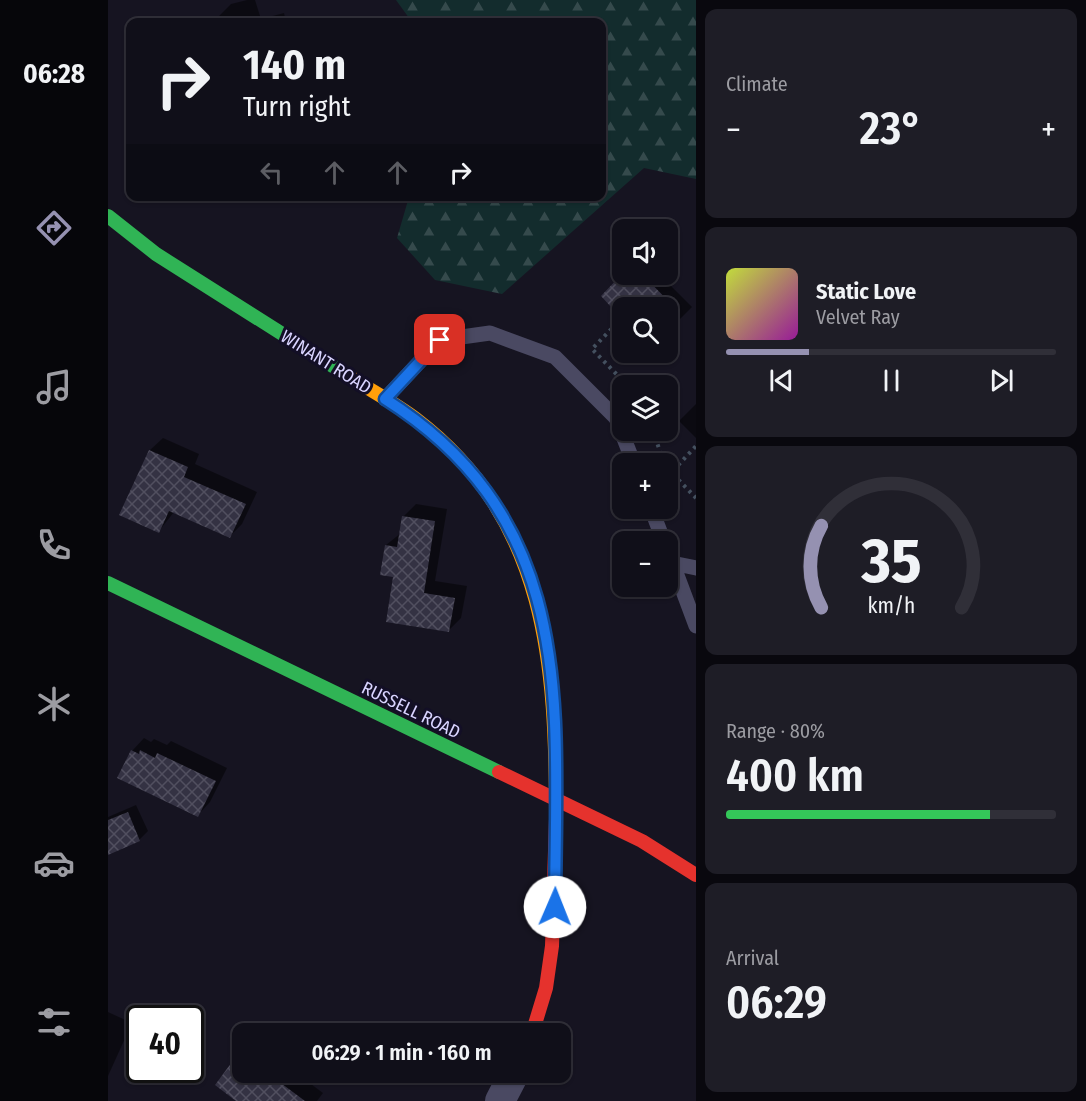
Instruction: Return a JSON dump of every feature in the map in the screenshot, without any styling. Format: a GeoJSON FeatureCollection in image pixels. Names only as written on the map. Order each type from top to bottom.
{"type":"FeatureCollection","features":[{"type":"Feature","properties":{"kind":"street","name":"WINANT ROAD"},"geometry":{"type":"LineString","coordinates":[[108,216],[116,225],[156,254],[416,419],[442,441],[474,476],[499,509],[522,551],[540,601],[549,648],[556,800],[555,928],[547,982],[535,1023]]}},
{"type":"Feature","properties":{"kind":"street","name":"RUSSELL ROAD"},"geometry":{"type":"LineString","coordinates":[[108,583],[642,841],[696,875]]}},
{"type":"Feature","properties":{"kind":"street"},"geometry":{"type":"LineString","coordinates":[[500,1101],[509,1083]]}},
{"type":"Feature","properties":{"kind":"lane"},"geometry":{"type":"LineString","coordinates":[[385,399],[440,340],[490,333],[555,357],[616,418],[630,453]]}},
{"type":"Feature","properties":{"kind":"lane"},"geometry":{"type":"LineString","coordinates":[[678,560],[696,568]]}},
{"type":"Feature","properties":{"kind":"lane"},"geometry":{"type":"LineString","coordinates":[[678,578],[696,626]]}},
{"type":"Feature","properties":{"kind":"path"},"geometry":{"type":"LineString","coordinates":[[612,328],[592,349],[617,375]]}},
{"type":"Feature","properties":{"kind":"path"},"geometry":{"type":"LineString","coordinates":[[678,463],[696,446]]}},
{"type":"Feature","properties":{"kind":"path"},"geometry":{"type":"LineString","coordinates":[[678,482],[696,498]]}},
{"type":"Feature","properties":{"kind":"green space"},"geometry":{"type":"Polygon","coordinates":[[[396,0],[696,0],[696,179],[644,168],[502,294],[435,280],[397,238],[408,201],[606,201],[606,18],[409,18],[396,0]]]}},
{"type":"Feature","properties":{"kind":"building"},"geometry":{"type":"Polygon","coordinates":[[[612,284],[653,285],[664,297],[612,297],[612,308],[601,296],[612,284]]]}},
{"type":"Feature","properties":{"kind":"building"},"geometry":{"type":"Polygon","coordinates":[[[149,450],[188,467],[184,477],[246,504],[230,538],[169,511],[159,533],[119,515],[149,450]]]}},
{"type":"Feature","properties":{"kind":"building"},"geometry":{"type":"Polygon","coordinates":[[[402,516],[435,521],[424,593],[455,598],[449,632],[386,622],[393,577],[380,575],[385,545],[397,547],[402,516]]]}},
{"type":"Feature","properties":{"kind":"building"},"geometry":{"type":"Polygon","coordinates":[[[131,750],[139,754],[140,750],[155,758],[157,753],[216,781],[198,817],[117,778],[131,750]]]}},
{"type":"Feature","properties":{"kind":"building"},"geometry":{"type":"Polygon","coordinates":[[[128,812],[140,841],[108,855],[108,820],[128,812]]]}},
{"type":"Feature","properties":{"kind":"building"},"geometry":{"type":"Polygon","coordinates":[[[232,1062],[232,1083],[281,1083],[305,1101],[236,1101],[215,1085],[232,1062]]]}},
{"type":"Feature","properties":{"kind":"traffic: fast"},"geometry":{"type":"LineString","coordinates":[[108,216],[156,254],[347,375]]}},
{"type":"Feature","properties":{"kind":"traffic: fast"},"geometry":{"type":"LineString","coordinates":[[108,583],[499,772]]}},
{"type":"Feature","properties":{"kind":"traffic: slow"},"geometry":{"type":"LineString","coordinates":[[347,375],[416,419],[460,459],[494,503],[518,550],[536,600],[547,652],[553,706],[556,819]]}},
{"type":"Feature","properties":{"kind":"traffic: jam"},"geometry":{"type":"LineString","coordinates":[[499,772],[642,841],[696,875]]}},
{"type":"Feature","properties":{"kind":"traffic: jam"},"geometry":{"type":"LineString","coordinates":[[535,1023],[546,988],[552,946],[556,819]]}},
{"type":"Feature","properties":{"kind":"route"},"geometry":{"type":"LineString","coordinates":[[440,340],[385,399],[416,419],[442,441],[474,476],[499,509],[522,551],[540,601],[549,648],[556,770],[555,907]]}}]}
